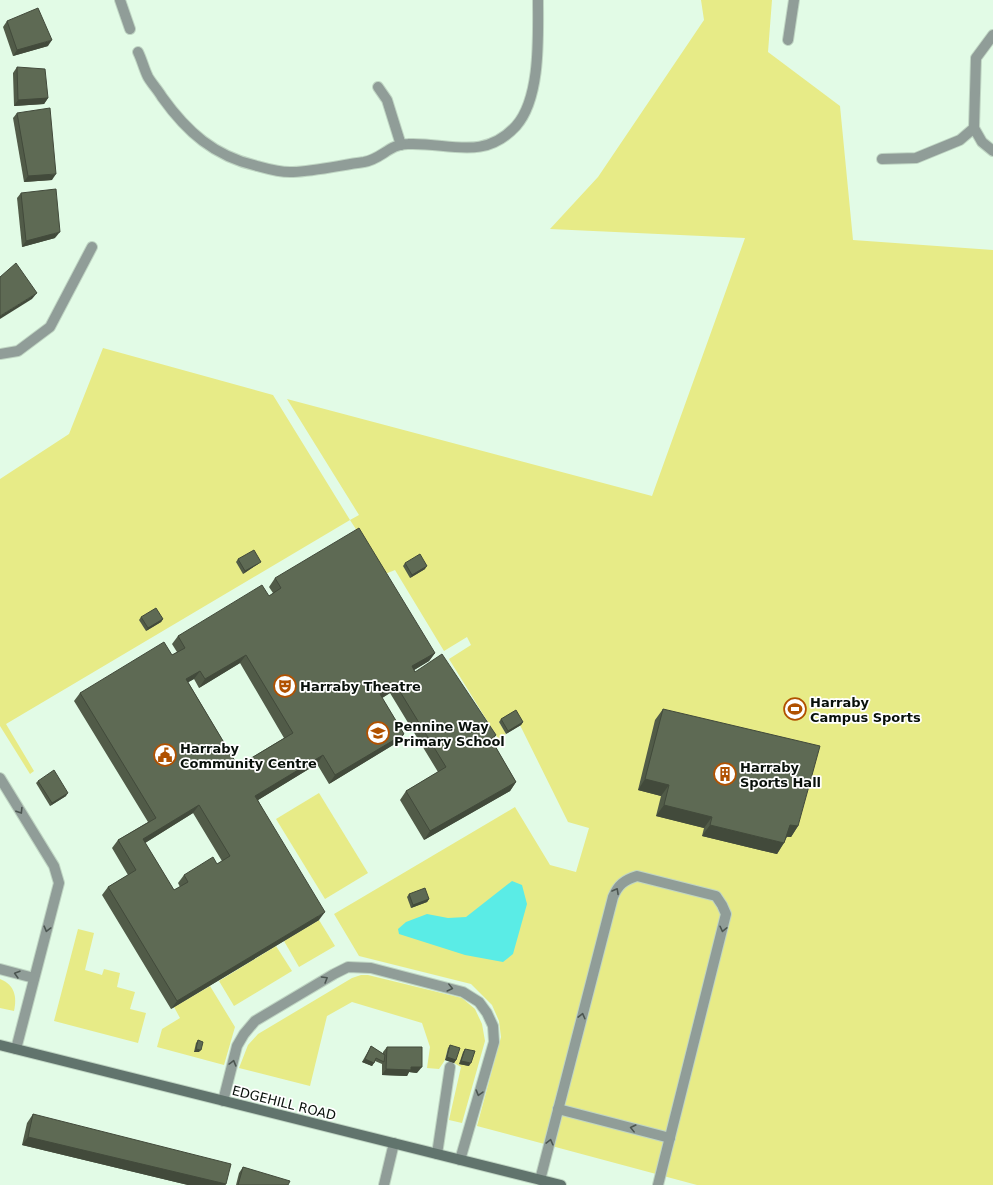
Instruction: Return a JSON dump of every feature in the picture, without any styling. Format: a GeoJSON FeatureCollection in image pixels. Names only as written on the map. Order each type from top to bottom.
{"type":"FeatureCollection","features":[{"type":"Feature","properties":{"kind":"street"},"geometry":{"type":"LineString","coordinates":[[120,0],[130,28]]}},
{"type":"Feature","properties":{"kind":"street"},"geometry":{"type":"LineString","coordinates":[[138,52],[148,77],[174,114],[192,134],[236,161],[291,172],[376,159],[391,147],[407,143],[471,149],[493,143],[505,136],[516,126],[528,105],[532,92],[537,46],[538,0]]}},
{"type":"Feature","properties":{"kind":"street"},"geometry":{"type":"LineString","coordinates":[[788,40],[794,0]]}},
{"type":"Feature","properties":{"kind":"street"},"geometry":{"type":"LineString","coordinates":[[993,34],[976,58],[974,128],[982,142],[993,152]]}},
{"type":"Feature","properties":{"kind":"street"},"geometry":{"type":"LineString","coordinates":[[378,87],[387,100],[401,145]]}},
{"type":"Feature","properties":{"kind":"street"},"geometry":{"type":"LineString","coordinates":[[882,159],[916,158],[960,140],[974,128]]}},
{"type":"Feature","properties":{"kind":"street"},"geometry":{"type":"LineString","coordinates":[[0,354],[18,351],[50,327],[92,246]]}},
{"type":"Feature","properties":{"kind":"street"},"geometry":{"type":"LineString","coordinates":[[0,778],[54,866],[59,883],[16,1049]]}},
{"type":"Feature","properties":{"kind":"street"},"geometry":{"type":"LineString","coordinates":[[540,1180],[612,897],[617,887],[625,880],[637,876],[716,896],[726,914],[658,1185]]}},
{"type":"Feature","properties":{"kind":"street"},"geometry":{"type":"LineString","coordinates":[[223,1101],[237,1046],[244,1034],[255,1021],[348,967],[371,968],[463,992],[479,1002],[493,1026],[494,1042],[460,1160]]}},
{"type":"Feature","properties":{"kind":"street"},"geometry":{"type":"LineString","coordinates":[[0,969],[34,978]]}},
{"type":"Feature","properties":{"kind":"street","name":"EDGEHILL ROAD"},"geometry":{"type":"LineString","coordinates":[[0,1045],[561,1185]]}},
{"type":"Feature","properties":{"kind":"street"},"geometry":{"type":"LineString","coordinates":[[437,1154],[450,1067]]}},
{"type":"Feature","properties":{"kind":"street"},"geometry":{"type":"LineString","coordinates":[[558,1109],[670,1138]]}},
{"type":"Feature","properties":{"kind":"street"},"geometry":{"type":"LineString","coordinates":[[384,1185],[394,1144]]}},
{"type":"Feature","properties":{"kind":"green space","name":"Harraby Campus Sports"},"geometry":{"type":"Polygon","coordinates":[[[701,0],[772,0],[768,52],[840,106],[853,240],[993,250],[993,1185],[697,1185],[477,1126],[501,1037],[499,1021],[492,1005],[471,984],[359,956],[334,914],[515,807],[550,865],[576,872],[589,828],[568,822],[514,713],[499,722],[506,734],[499,740],[449,659],[471,645],[467,637],[444,651],[395,570],[385,574],[350,520],[359,515],[287,399],[652,496],[745,238],[550,229],[598,177],[704,20],[701,0]]]}},
{"type":"Feature","properties":{"kind":"green space"},"geometry":{"type":"Polygon","coordinates":[[[103,348],[273,395],[350,520],[6,724],[34,771],[30,774],[0,726],[0,479],[69,434],[103,348]]]}},
{"type":"Feature","properties":{"kind":"green space"},"geometry":{"type":"Polygon","coordinates":[[[319,793],[368,873],[325,899],[276,819],[319,793]]]}},
{"type":"Feature","properties":{"kind":"green space"},"geometry":{"type":"Polygon","coordinates":[[[319,920],[335,946],[299,967],[284,941],[319,920]]]}},
{"type":"Feature","properties":{"kind":"green space"},"geometry":{"type":"Polygon","coordinates":[[[78,929],[94,933],[85,970],[102,975],[104,969],[120,973],[117,987],[135,992],[130,1009],[146,1013],[138,1043],[54,1021],[78,929]]]}},
{"type":"Feature","properties":{"kind":"green space"},"geometry":{"type":"Polygon","coordinates":[[[276,946],[292,971],[234,1006],[219,981],[276,946]]]}},
{"type":"Feature","properties":{"kind":"green space"},"geometry":{"type":"Polygon","coordinates":[[[361,975],[368,975],[462,998],[475,1009],[482,1024],[485,1041],[462,1123],[449,1120],[461,1067],[454,1063],[457,1051],[448,1048],[445,1060],[439,1069],[427,1068],[430,1047],[422,1023],[352,1002],[327,1016],[310,1086],[239,1068],[248,1045],[258,1034],[352,978],[361,975]]]}},
{"type":"Feature","properties":{"kind":"green space"},"geometry":{"type":"Polygon","coordinates":[[[0,979],[9,985],[14,992],[14,1011],[0,1008],[0,979]]]}},
{"type":"Feature","properties":{"kind":"green space"},"geometry":{"type":"Polygon","coordinates":[[[210,986],[235,1027],[224,1065],[157,1047],[162,1029],[180,1018],[174,1007],[210,986]]]}},
{"type":"Feature","properties":{"kind":"water"},"geometry":{"type":"Polygon","coordinates":[[[512,881],[522,885],[527,904],[513,954],[503,962],[465,955],[399,934],[398,929],[406,922],[427,914],[448,918],[466,917],[512,881]]]}},
{"type":"Feature","properties":{"kind":"building"},"geometry":{"type":"Polygon","coordinates":[[[38,8],[52,40],[17,50],[7,21],[38,8]]]}},
{"type":"Feature","properties":{"kind":"building"},"geometry":{"type":"Polygon","coordinates":[[[17,67],[45,69],[48,98],[18,100],[17,67]]]}},
{"type":"Feature","properties":{"kind":"building"},"geometry":{"type":"Polygon","coordinates":[[[50,108],[56,174],[28,176],[17,113],[50,108]]]}},
{"type":"Feature","properties":{"kind":"building"},"geometry":{"type":"Polygon","coordinates":[[[56,189],[60,232],[26,241],[21,193],[56,189]]]}},
{"type":"Feature","properties":{"kind":"building"},"geometry":{"type":"Polygon","coordinates":[[[16,263],[37,293],[0,316],[0,277],[16,263]]]}},
{"type":"Feature","properties":{"kind":"building"},"geometry":{"type":"Polygon","coordinates":[[[359,528],[435,653],[412,666],[415,672],[442,654],[496,735],[491,739],[516,782],[430,831],[406,791],[446,767],[396,685],[380,694],[404,734],[335,775],[323,755],[255,796],[325,912],[177,1001],[108,887],[136,870],[118,840],[156,818],[80,693],[164,642],[172,655],[185,648],[178,636],[262,585],[269,596],[281,588],[275,578],[359,528]],[[246,655],[205,679],[200,671],[186,679],[238,766],[293,733],[246,655]],[[199,805],[143,839],[174,890],[188,882],[184,875],[213,857],[217,864],[230,856],[199,805]]]}},
{"type":"Feature","properties":{"kind":"building"},"geometry":{"type":"Polygon","coordinates":[[[254,550],[261,562],[245,571],[238,559],[254,550]]]}},
{"type":"Feature","properties":{"kind":"building"},"geometry":{"type":"Polygon","coordinates":[[[420,554],[427,566],[412,575],[405,563],[420,554]]]}},
{"type":"Feature","properties":{"kind":"building"},"geometry":{"type":"Polygon","coordinates":[[[156,608],[163,619],[148,628],[141,617],[156,608]]]}},
{"type":"Feature","properties":{"kind":"building","name":"Harraby Sports Hall"},"geometry":{"type":"Polygon","coordinates":[[[663,709],[820,746],[798,826],[790,825],[784,843],[710,825],[712,817],[664,805],[669,785],[645,779],[663,709]]]}},
{"type":"Feature","properties":{"kind":"building"},"geometry":{"type":"Polygon","coordinates":[[[516,710],[523,722],[508,731],[501,719],[516,710]]]}},
{"type":"Feature","properties":{"kind":"building"},"geometry":{"type":"Polygon","coordinates":[[[54,770],[68,793],[52,803],[38,781],[54,770]]]}},
{"type":"Feature","properties":{"kind":"building"},"geometry":{"type":"Polygon","coordinates":[[[425,888],[429,899],[413,905],[409,894],[425,888]]]}},
{"type":"Feature","properties":{"kind":"building"},"geometry":{"type":"Polygon","coordinates":[[[198,1040],[203,1042],[201,1050],[196,1049],[198,1040]]]}},
{"type":"Feature","properties":{"kind":"building"},"geometry":{"type":"Polygon","coordinates":[[[450,1045],[460,1048],[456,1060],[447,1057],[450,1045]]]}},
{"type":"Feature","properties":{"kind":"building"},"geometry":{"type":"Polygon","coordinates":[[[371,1046],[385,1055],[384,1062],[376,1058],[374,1063],[365,1059],[371,1046]]]}},
{"type":"Feature","properties":{"kind":"building"},"geometry":{"type":"Polygon","coordinates":[[[387,1047],[422,1047],[422,1067],[411,1067],[411,1070],[386,1069],[387,1047]]]}},
{"type":"Feature","properties":{"kind":"building"},"geometry":{"type":"Polygon","coordinates":[[[465,1049],[475,1051],[471,1063],[461,1061],[465,1049]]]}},
{"type":"Feature","properties":{"kind":"building"},"geometry":{"type":"Polygon","coordinates":[[[33,1114],[231,1164],[226,1184],[28,1137],[33,1114]]]}},
{"type":"Feature","properties":{"kind":"building"},"geometry":{"type":"Polygon","coordinates":[[[243,1167],[290,1181],[288,1185],[238,1185],[243,1167]]]}},
{"type":"Feature","properties":{"kind":"place","name":"Harraby Theatre"},"geometry":{"type":"Point","coordinates":[285,686]}},
{"type":"Feature","properties":{"kind":"place","name":"Harraby Campus Sports"},"geometry":{"type":"Point","coordinates":[795,709]}},
{"type":"Feature","properties":{"kind":"place","name":"Pennine Way Primary School"},"geometry":{"type":"Point","coordinates":[378,733]}},
{"type":"Feature","properties":{"kind":"place","name":"Harraby Community Centre"},"geometry":{"type":"Point","coordinates":[165,755]}},
{"type":"Feature","properties":{"kind":"place","name":"Harraby Sports Hall"},"geometry":{"type":"Point","coordinates":[725,774]}}]}
